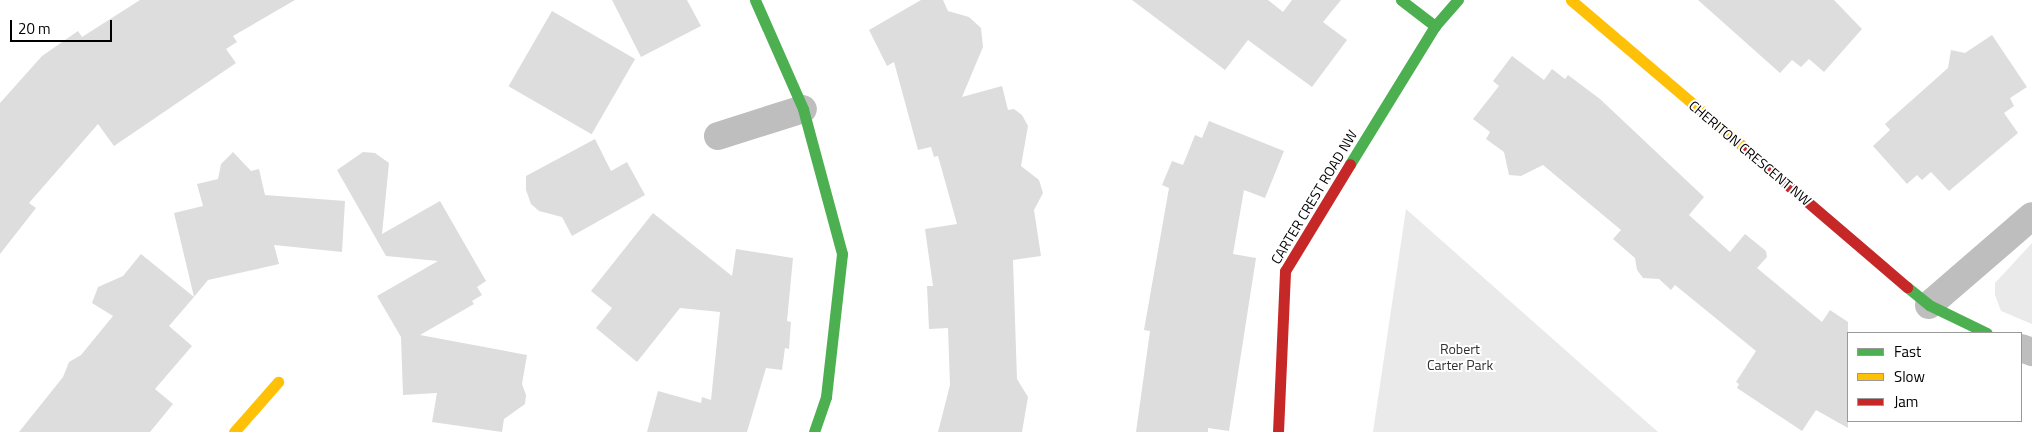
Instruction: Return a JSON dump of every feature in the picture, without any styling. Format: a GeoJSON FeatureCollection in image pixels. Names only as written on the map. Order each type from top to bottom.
{"type":"FeatureCollection","features":[{"type":"Feature","properties":{"kind":"street"},"geometry":{"type":"LineString","coordinates":[[755,0],[803,109],[842,254],[826,397],[814,432]]}},
{"type":"Feature","properties":{"kind":"street"},"geometry":{"type":"LineString","coordinates":[[1401,0],[1435,26]]}},
{"type":"Feature","properties":{"kind":"street","name":"CARTER CREST ROAD NW"},"geometry":{"type":"LineString","coordinates":[[1278,432],[1285,271],[1435,26],[1458,0]]}},
{"type":"Feature","properties":{"kind":"street","name":"CHERITON CRESCENT NW"},"geometry":{"type":"LineString","coordinates":[[1571,0],[1929,305],[1985,332]]}},
{"type":"Feature","properties":{"kind":"street"},"geometry":{"type":"LineString","coordinates":[[718,136],[803,109]]}},
{"type":"Feature","properties":{"kind":"street"},"geometry":{"type":"LineString","coordinates":[[1929,305],[2032,216]]}},
{"type":"Feature","properties":{"kind":"street"},"geometry":{"type":"LineString","coordinates":[[234,432],[278,382]]}},
{"type":"Feature","properties":{"kind":"green space","name":"Robert Carter Park"},"geometry":{"type":"Polygon","coordinates":[[[1406,209],[1658,432],[1373,432],[1406,209]]]}},
{"type":"Feature","properties":{"kind":"green space"},"geometry":{"type":"Polygon","coordinates":[[[2032,243],[2032,324],[2001,311],[1995,295],[1995,283],[2032,243]]]}},
{"type":"Feature","properties":{"kind":"building"},"geometry":{"type":"Polygon","coordinates":[[[140,0],[295,0],[233,36],[237,42],[226,49],[236,63],[114,146],[98,124],[29,203],[36,208],[0,254],[0,103],[42,56],[78,31],[82,37],[140,0]]]}},
{"type":"Feature","properties":{"kind":"building"},"geometry":{"type":"Polygon","coordinates":[[[612,0],[687,0],[701,26],[641,57],[612,0]]]}},
{"type":"Feature","properties":{"kind":"building"},"geometry":{"type":"Polygon","coordinates":[[[921,0],[943,0],[948,11],[969,17],[981,28],[983,47],[962,97],[1002,86],[1008,110],[1014,109],[1022,115],[1028,126],[1021,166],[1039,180],[1043,193],[1034,210],[1041,256],[1013,260],[1017,379],[1028,397],[1022,432],[938,432],[950,385],[948,328],[929,329],[927,286],[933,286],[925,229],[957,224],[938,156],[934,157],[931,147],[918,150],[894,62],[887,66],[869,30],[921,0]]]}},
{"type":"Feature","properties":{"kind":"building"},"geometry":{"type":"Polygon","coordinates":[[[1132,0],[1268,0],[1283,12],[1292,0],[1341,0],[1323,22],[1347,40],[1312,87],[1248,40],[1225,70],[1132,0]]]}},
{"type":"Feature","properties":{"kind":"building"},"geometry":{"type":"Polygon","coordinates":[[[1698,0],[1834,0],[1862,29],[1824,72],[1809,59],[1801,67],[1792,60],[1780,73],[1698,0]]]}},
{"type":"Feature","properties":{"kind":"building"},"geometry":{"type":"Polygon","coordinates":[[[552,11],[635,59],[592,134],[508,86],[552,11]]]}},
{"type":"Feature","properties":{"kind":"building"},"geometry":{"type":"Polygon","coordinates":[[[1992,35],[2027,87],[2010,98],[2014,106],[2004,113],[2018,133],[1949,191],[1931,172],[1922,180],[1917,175],[1907,184],[1873,146],[1890,130],[1885,124],[1948,68],[1951,50],[1965,53],[1992,35]]]}},
{"type":"Feature","properties":{"kind":"building"},"geometry":{"type":"Polygon","coordinates":[[[1512,56],[1544,80],[1552,69],[1565,79],[1568,75],[1600,99],[1704,197],[1689,215],[1730,252],[1745,234],[1766,251],[1767,257],[1757,268],[1822,322],[1830,310],[1848,322],[1848,428],[1816,410],[1802,431],[1737,388],[1739,384],[1736,382],[1756,351],[1675,285],[1671,290],[1659,279],[1643,278],[1637,270],[1635,258],[1613,239],[1621,230],[1543,165],[1521,176],[1509,175],[1504,152],[1486,139],[1490,132],[1473,119],[1499,86],[1493,81],[1512,56]]]}},
{"type":"Feature","properties":{"kind":"building"},"geometry":{"type":"Polygon","coordinates":[[[1209,121],[1284,151],[1265,198],[1244,190],[1233,254],[1256,258],[1229,431],[1208,428],[1208,432],[1136,432],[1150,331],[1144,330],[1169,188],[1162,185],[1172,161],[1183,165],[1195,135],[1202,138],[1209,121]]]}},
{"type":"Feature","properties":{"kind":"building"},"geometry":{"type":"Polygon","coordinates":[[[595,139],[611,171],[627,162],[645,195],[572,236],[562,217],[539,211],[531,204],[526,190],[526,176],[595,139]]]}},
{"type":"Feature","properties":{"kind":"building"},"geometry":{"type":"Polygon","coordinates":[[[233,152],[251,171],[259,169],[265,195],[345,201],[342,252],[274,245],[279,264],[208,280],[194,297],[174,213],[203,206],[197,184],[218,179],[221,164],[233,152]]]}},
{"type":"Feature","properties":{"kind":"building"},"geometry":{"type":"Polygon","coordinates":[[[363,152],[375,153],[389,163],[382,234],[440,201],[486,281],[477,287],[482,295],[472,301],[474,304],[420,335],[527,355],[522,384],[526,395],[525,404],[504,419],[502,432],[432,422],[437,393],[403,395],[401,337],[377,296],[438,261],[386,256],[337,170],[363,152]]]}},
{"type":"Feature","properties":{"kind":"building"},"geometry":{"type":"Polygon","coordinates":[[[653,213],[732,276],[736,249],[793,258],[787,321],[791,322],[789,349],[785,348],[782,370],[766,368],[747,432],[647,432],[658,391],[701,403],[702,397],[711,400],[720,312],[680,308],[637,362],[596,328],[612,308],[591,291],[653,213]]]}},
{"type":"Feature","properties":{"kind":"building"},"geometry":{"type":"Polygon","coordinates":[[[141,254],[194,297],[169,326],[192,346],[155,389],[173,404],[150,432],[19,432],[63,377],[69,362],[81,355],[113,316],[92,303],[98,287],[123,276],[141,254]]]}},
{"type":"Feature","properties":{"kind":"traffic: fast"},"geometry":{"type":"LineString","coordinates":[[755,0],[803,109],[842,254],[826,397],[814,432]]}},
{"type":"Feature","properties":{"kind":"traffic: fast"},"geometry":{"type":"LineString","coordinates":[[1401,0],[1435,26]]}},
{"type":"Feature","properties":{"kind":"traffic: fast"},"geometry":{"type":"LineString","coordinates":[[1350,164],[1435,26],[1458,0]]}},
{"type":"Feature","properties":{"kind":"traffic: fast"},"geometry":{"type":"LineString","coordinates":[[1907,287],[1929,305],[1985,332]]}},
{"type":"Feature","properties":{"kind":"traffic: slow"},"geometry":{"type":"LineString","coordinates":[[1571,0],[1747,150]]}},
{"type":"Feature","properties":{"kind":"traffic: slow"},"geometry":{"type":"LineString","coordinates":[[234,432],[278,382]]}},
{"type":"Feature","properties":{"kind":"traffic: jam"},"geometry":{"type":"LineString","coordinates":[[1747,150],[1907,287]]}},
{"type":"Feature","properties":{"kind":"traffic: jam"},"geometry":{"type":"LineString","coordinates":[[1278,432],[1285,271],[1350,164]]}}]}
